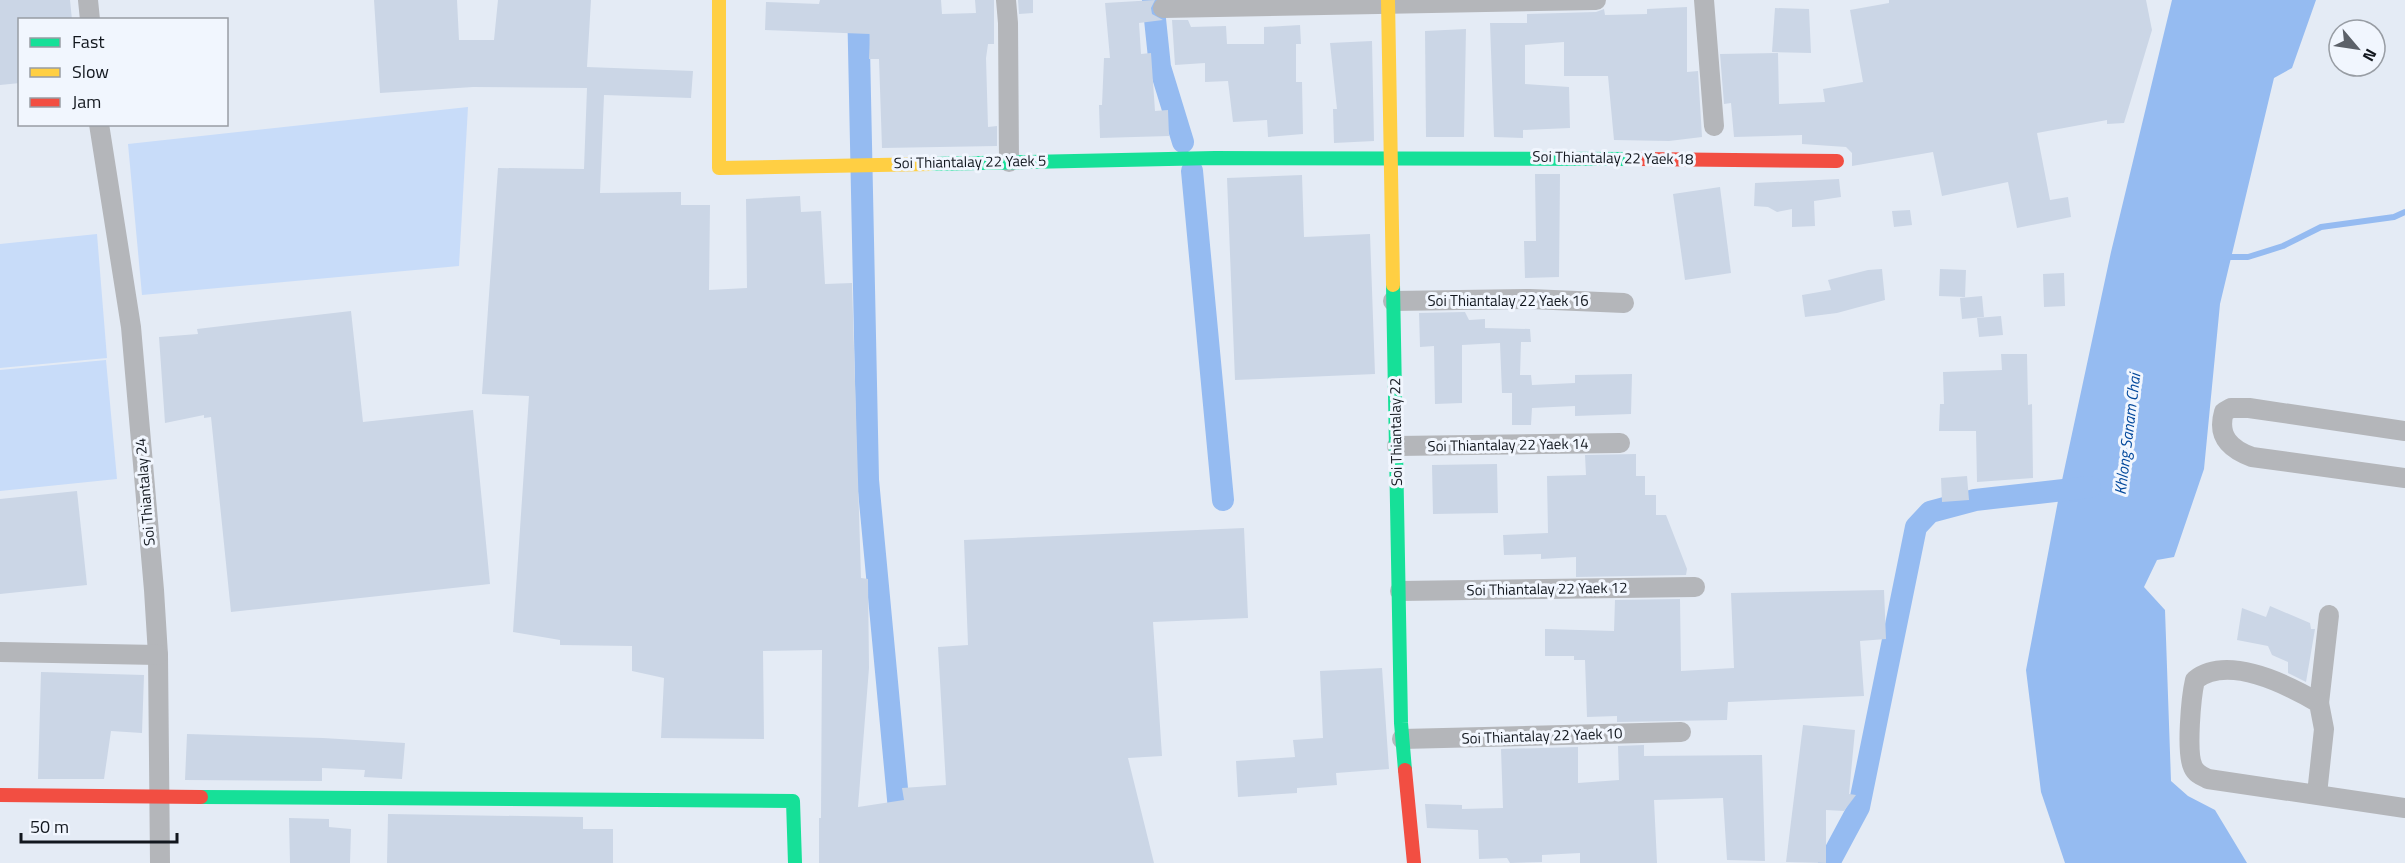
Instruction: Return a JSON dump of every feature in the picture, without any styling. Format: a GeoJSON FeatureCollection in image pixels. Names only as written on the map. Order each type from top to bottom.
{"type":"FeatureCollection","features":[{"type":"Feature","properties":{"kind":"street"},"geometry":{"type":"LineString","coordinates":[[88,0],[90,18]]}},
{"type":"Feature","properties":{"kind":"street","name":"Soi Thiantalay 22 Yaek 5"},"geometry":{"type":"LineString","coordinates":[[719,0],[719,168],[1215,158],[1390,160]]}},
{"type":"Feature","properties":{"kind":"street"},"geometry":{"type":"LineString","coordinates":[[1006,0],[1009,162]]}},
{"type":"Feature","properties":{"kind":"street"},"geometry":{"type":"LineString","coordinates":[[1162,8],[1388,2],[1596,0]]}},
{"type":"Feature","properties":{"kind":"street"},"geometry":{"type":"LineString","coordinates":[[1704,0],[1714,126]]}},
{"type":"Feature","properties":{"kind":"street","name":"Soi Thiantalay 22"},"geometry":{"type":"LineString","coordinates":[[1388,2],[1402,740],[1414,863]]}},
{"type":"Feature","properties":{"kind":"street","name":"Soi Thiantalay 24"},"geometry":{"type":"LineString","coordinates":[[99,126],[131,327],[158,655],[160,863]]}},
{"type":"Feature","properties":{"kind":"street","name":"Soi Thiantalay 22 Yaek 18"},"geometry":{"type":"LineString","coordinates":[[1390,160],[1499,157],[1836,161]]}},
{"type":"Feature","properties":{"kind":"street","name":"Soi Thiantalay 22 Yaek 16"},"geometry":{"type":"LineString","coordinates":[[1393,301],[1530,299],[1624,303]]}},
{"type":"Feature","properties":{"kind":"street"},"geometry":{"type":"LineString","coordinates":[[2405,431],[2249,408],[2231,408],[2224,412],[2222,420],[2223,435],[2232,448],[2252,457],[2405,478]]}},
{"type":"Feature","properties":{"kind":"street","name":"Soi Thiantalay 22 Yaek 14"},"geometry":{"type":"LineString","coordinates":[[1396,446],[1620,443]]}},
{"type":"Feature","properties":{"kind":"street","name":"Soi Thiantalay 22 Yaek 12"},"geometry":{"type":"LineString","coordinates":[[1400,591],[1695,587]]}},
{"type":"Feature","properties":{"kind":"street"},"geometry":{"type":"LineString","coordinates":[[2317,794],[2324,729],[2319,703],[2329,615]]}},
{"type":"Feature","properties":{"kind":"street"},"geometry":{"type":"LineString","coordinates":[[0,652],[158,655]]}},
{"type":"Feature","properties":{"kind":"street"},"geometry":{"type":"LineString","coordinates":[[2319,703],[2283,683],[2227,671],[2214,670],[2204,674],[2195,680],[2192,690],[2192,766],[2198,774],[2208,779],[2405,808]]}},
{"type":"Feature","properties":{"kind":"street","name":"Soi Thiantalay 22 Yaek 10"},"geometry":{"type":"LineString","coordinates":[[1402,740],[1681,732]]}},
{"type":"Feature","properties":{"kind":"street"},"geometry":{"type":"LineString","coordinates":[[0,795],[793,801],[795,863]]}},
{"type":"Feature","properties":{"kind":"shaded area"},"geometry":{"type":"Polygon","coordinates":[[[468,107],[459,266],[142,295],[128,144],[468,107]]]}},
{"type":"Feature","properties":{"kind":"shaded area"},"geometry":{"type":"Polygon","coordinates":[[[97,234],[107,358],[0,368],[0,244],[97,234]]]}},
{"type":"Feature","properties":{"kind":"shaded area"},"geometry":{"type":"Polygon","coordinates":[[[106,360],[117,479],[0,491],[0,370],[106,360]]]}},
{"type":"Feature","properties":{"kind":"water","name":"Khlong Sanam Chai"},"geometry":{"type":"Polygon","coordinates":[[[2172,0],[2316,0],[2292,68],[2274,78],[2220,304],[2204,469],[2174,557],[2157,560],[2144,587],[2165,610],[2171,781],[2188,796],[2215,810],[2247,863],[2065,863],[2041,792],[2026,670],[2061,485],[2111,252],[2172,0]]]}},
{"type":"Feature","properties":{"kind":"building"},"geometry":{"type":"Polygon","coordinates":[[[0,0],[70,0],[72,18],[18,18],[18,83],[0,85],[0,0]]]}},
{"type":"Feature","properties":{"kind":"building"},"geometry":{"type":"Polygon","coordinates":[[[374,0],[457,0],[459,40],[494,40],[498,0],[591,0],[587,67],[693,71],[691,98],[604,95],[600,193],[681,192],[681,205],[710,205],[709,290],[747,288],[746,199],[800,196],[801,212],[821,211],[825,284],[852,283],[861,578],[868,579],[869,668],[858,807],[904,800],[902,788],[946,785],[938,647],[968,645],[964,540],[1244,528],[1248,618],[1153,622],[1162,756],[1128,758],[1154,863],[819,863],[822,650],[763,651],[764,739],[661,738],[664,678],[632,671],[632,646],[560,645],[560,640],[513,632],[529,396],[482,394],[498,168],[584,169],[587,88],[473,87],[380,93],[374,0]]]}},
{"type":"Feature","properties":{"kind":"building"},"geometry":{"type":"Polygon","coordinates":[[[820,0],[941,0],[942,14],[976,13],[975,0],[994,0],[994,44],[988,44],[986,58],[988,127],[997,126],[997,146],[882,148],[879,59],[869,59],[870,34],[765,30],[766,2],[819,4],[820,0]]]}},
{"type":"Feature","properties":{"kind":"building"},"geometry":{"type":"Polygon","coordinates":[[[1018,0],[1033,0],[1033,13],[1019,14],[1018,0]]]}},
{"type":"Feature","properties":{"kind":"building"},"geometry":{"type":"Polygon","coordinates":[[[1155,0],[1151,8],[1152,14],[1163,20],[1139,23],[1141,54],[1151,53],[1155,111],[1168,110],[1169,136],[1100,138],[1099,105],[1102,105],[1104,58],[1110,58],[1105,3],[1155,0]]]}},
{"type":"Feature","properties":{"kind":"building"},"geometry":{"type":"Polygon","coordinates":[[[1889,0],[2146,0],[2152,30],[2124,123],[2107,124],[2107,120],[2037,133],[2050,200],[2068,197],[2071,217],[2017,228],[2008,182],[1942,196],[1933,152],[1852,166],[1852,153],[1846,147],[1802,144],[1802,135],[1734,137],[1731,103],[1724,104],[1720,54],[1778,53],[1779,104],[1825,102],[1823,89],[1863,82],[1850,10],[1889,3],[1889,0]]]}},
{"type":"Feature","properties":{"kind":"building"},"geometry":{"type":"Polygon","coordinates":[[[1687,7],[1687,72],[1698,71],[1702,137],[1669,141],[1614,140],[1608,76],[1564,76],[1564,42],[1525,45],[1525,84],[1569,87],[1570,128],[1523,130],[1523,138],[1494,137],[1490,23],[1527,23],[1527,14],[1596,12],[1604,9],[1605,15],[1647,14],[1647,9],[1687,7]]]}},
{"type":"Feature","properties":{"kind":"building"},"geometry":{"type":"Polygon","coordinates":[[[1775,8],[1809,9],[1811,53],[1772,52],[1775,8]]]}},
{"type":"Feature","properties":{"kind":"building"},"geometry":{"type":"Polygon","coordinates":[[[1172,20],[1188,20],[1191,27],[1226,26],[1227,44],[1264,44],[1264,27],[1300,25],[1301,44],[1296,44],[1296,82],[1302,82],[1303,134],[1268,137],[1267,120],[1233,122],[1228,81],[1205,82],[1205,63],[1175,65],[1172,20]]]}},
{"type":"Feature","properties":{"kind":"building"},"geometry":{"type":"Polygon","coordinates":[[[1466,29],[1464,137],[1426,137],[1425,31],[1466,29]]]}},
{"type":"Feature","properties":{"kind":"building"},"geometry":{"type":"Polygon","coordinates":[[[1372,41],[1374,141],[1334,143],[1333,109],[1337,109],[1330,43],[1372,41]]]}},
{"type":"Feature","properties":{"kind":"building"},"geometry":{"type":"Polygon","coordinates":[[[1535,174],[1560,174],[1559,277],[1525,278],[1524,241],[1536,241],[1535,174]]]}},
{"type":"Feature","properties":{"kind":"building"},"geometry":{"type":"Polygon","coordinates":[[[1302,175],[1304,237],[1370,234],[1375,374],[1235,380],[1227,178],[1302,175]]]}},
{"type":"Feature","properties":{"kind":"building"},"geometry":{"type":"Polygon","coordinates":[[[1839,179],[1841,197],[1814,201],[1815,226],[1792,227],[1792,209],[1777,212],[1768,207],[1754,206],[1755,183],[1839,179]]]}},
{"type":"Feature","properties":{"kind":"building"},"geometry":{"type":"Polygon","coordinates":[[[1720,187],[1731,273],[1685,280],[1673,194],[1720,187]]]}},
{"type":"Feature","properties":{"kind":"building"},"geometry":{"type":"Polygon","coordinates":[[[1910,210],[1912,225],[1894,227],[1892,211],[1910,210]]]}},
{"type":"Feature","properties":{"kind":"building"},"geometry":{"type":"Polygon","coordinates":[[[1882,269],[1885,300],[1837,313],[1805,317],[1802,295],[1831,290],[1828,280],[1868,270],[1882,269]]]}},
{"type":"Feature","properties":{"kind":"building"},"geometry":{"type":"Polygon","coordinates":[[[1940,269],[1966,270],[1965,297],[1939,296],[1940,269]]]}},
{"type":"Feature","properties":{"kind":"building"},"geometry":{"type":"Polygon","coordinates":[[[2064,273],[2065,306],[2044,307],[2043,274],[2064,273]]]}},
{"type":"Feature","properties":{"kind":"building"},"geometry":{"type":"Polygon","coordinates":[[[1982,296],[1984,317],[1962,319],[1960,298],[1982,296]]]}},
{"type":"Feature","properties":{"kind":"building"},"geometry":{"type":"Polygon","coordinates":[[[351,311],[363,422],[473,410],[490,584],[231,612],[211,417],[204,418],[204,415],[165,423],[159,337],[198,334],[197,329],[351,311]]]}},
{"type":"Feature","properties":{"kind":"building"},"geometry":{"type":"Polygon","coordinates":[[[1465,312],[1469,320],[1485,319],[1485,328],[1530,329],[1531,342],[1521,342],[1520,375],[1531,375],[1532,385],[1575,383],[1575,375],[1632,374],[1631,414],[1575,416],[1575,406],[1532,408],[1531,425],[1512,425],[1512,393],[1502,393],[1500,343],[1462,345],[1462,403],[1435,404],[1434,346],[1420,347],[1419,313],[1465,312]]]}},
{"type":"Feature","properties":{"kind":"building"},"geometry":{"type":"Polygon","coordinates":[[[2001,316],[2003,335],[1979,337],[1977,318],[2001,316]]]}},
{"type":"Feature","properties":{"kind":"building"},"geometry":{"type":"Polygon","coordinates":[[[2001,354],[2027,354],[2028,405],[2032,404],[2033,478],[1977,482],[1976,431],[1939,431],[1940,404],[1944,404],[1943,372],[2002,370],[2001,354]]]}},
{"type":"Feature","properties":{"kind":"building"},"geometry":{"type":"Polygon","coordinates":[[[1636,454],[1636,476],[1645,476],[1645,495],[1656,495],[1656,515],[1666,515],[1687,569],[1686,575],[1576,577],[1576,557],[1541,559],[1541,554],[1504,555],[1503,535],[1548,533],[1547,476],[1586,475],[1585,455],[1636,454]]]}},
{"type":"Feature","properties":{"kind":"building"},"geometry":{"type":"Polygon","coordinates":[[[1497,464],[1498,513],[1433,514],[1432,465],[1497,464]]]}},
{"type":"Feature","properties":{"kind":"building"},"geometry":{"type":"Polygon","coordinates":[[[1967,476],[1969,500],[1942,502],[1941,478],[1967,476]]]}},
{"type":"Feature","properties":{"kind":"building"},"geometry":{"type":"Polygon","coordinates":[[[77,491],[87,585],[0,594],[0,499],[77,491]]]}},
{"type":"Feature","properties":{"kind":"building"},"geometry":{"type":"Polygon","coordinates":[[[1884,590],[1886,639],[1860,641],[1864,696],[1728,702],[1727,720],[1617,722],[1617,716],[1587,717],[1585,660],[1574,660],[1574,656],[1545,656],[1545,629],[1614,631],[1615,600],[1680,599],[1681,671],[1734,668],[1731,593],[1884,590]]]}},
{"type":"Feature","properties":{"kind":"building"},"geometry":{"type":"Polygon","coordinates":[[[2270,606],[2310,623],[2311,629],[2315,629],[2306,682],[2288,673],[2288,662],[2272,655],[2268,646],[2237,640],[2242,608],[2266,617],[2270,606]]]}},
{"type":"Feature","properties":{"kind":"building"},"geometry":{"type":"Polygon","coordinates":[[[1382,668],[1389,769],[1336,773],[1337,785],[1297,788],[1297,793],[1238,797],[1236,761],[1295,757],[1293,740],[1323,738],[1320,671],[1382,668]]]}},
{"type":"Feature","properties":{"kind":"building"},"geometry":{"type":"Polygon","coordinates":[[[41,672],[144,675],[142,733],[111,731],[104,779],[38,779],[41,672]]]}},
{"type":"Feature","properties":{"kind":"building"},"geometry":{"type":"Polygon","coordinates":[[[1803,725],[1855,730],[1849,794],[1856,795],[1844,811],[1826,810],[1826,863],[1786,862],[1803,725]]]}},
{"type":"Feature","properties":{"kind":"building"},"geometry":{"type":"Polygon","coordinates":[[[187,734],[405,743],[402,779],[364,777],[365,770],[322,768],[322,781],[185,780],[187,734]]]}},
{"type":"Feature","properties":{"kind":"building"},"geometry":{"type":"Polygon","coordinates":[[[1644,745],[1644,756],[1762,755],[1765,861],[1727,860],[1723,798],[1654,800],[1657,863],[1580,863],[1580,853],[1542,855],[1542,862],[1510,863],[1507,858],[1479,859],[1478,830],[1427,828],[1425,804],[1462,805],[1462,809],[1503,808],[1501,749],[1578,747],[1578,783],[1619,780],[1618,746],[1644,745]]]}},
{"type":"Feature","properties":{"kind":"building"},"geometry":{"type":"Polygon","coordinates":[[[388,814],[583,817],[583,829],[613,829],[613,863],[387,863],[388,814]]]}},
{"type":"Feature","properties":{"kind":"building"},"geometry":{"type":"Polygon","coordinates":[[[289,818],[329,819],[329,827],[351,829],[350,863],[290,863],[289,818]]]}},
{"type":"Feature","properties":{"kind":"waterway"},"geometry":{"type":"LineString","coordinates":[[858,0],[868,480],[904,863]]}},
{"type":"Feature","properties":{"kind":"waterway"},"geometry":{"type":"LineString","coordinates":[[1153,0],[1160,67],[1183,142]]}},
{"type":"Feature","properties":{"kind":"waterway"},"geometry":{"type":"LineString","coordinates":[[1192,171],[1223,500]]}},
{"type":"Feature","properties":{"kind":"waterway"},"geometry":{"type":"LineString","coordinates":[[2225,257],[2248,257],[2283,246],[2321,227],[2394,217],[2405,212]]}},
{"type":"Feature","properties":{"kind":"waterway"},"geometry":{"type":"LineString","coordinates":[[1829,863],[1859,807],[1916,527],[1930,512],[1975,500],[2090,487]]}},
{"type":"Feature","properties":{"kind":"traffic: fast"},"geometry":{"type":"LineString","coordinates":[[930,164],[1215,158],[1640,159]]}},
{"type":"Feature","properties":{"kind":"traffic: fast"},"geometry":{"type":"LineString","coordinates":[[1393,285],[1401,723],[1405,770]]}},
{"type":"Feature","properties":{"kind":"traffic: fast"},"geometry":{"type":"LineString","coordinates":[[201,797],[793,801],[795,863]]}},
{"type":"Feature","properties":{"kind":"traffic: slow"},"geometry":{"type":"LineString","coordinates":[[719,0],[719,168],[930,164]]}},
{"type":"Feature","properties":{"kind":"traffic: slow"},"geometry":{"type":"LineString","coordinates":[[1388,0],[1393,285]]}},
{"type":"Feature","properties":{"kind":"traffic: jam"},"geometry":{"type":"LineString","coordinates":[[1640,159],[1837,161]]}},
{"type":"Feature","properties":{"kind":"traffic: jam"},"geometry":{"type":"LineString","coordinates":[[1405,770],[1414,863]]}},
{"type":"Feature","properties":{"kind":"traffic: jam"},"geometry":{"type":"LineString","coordinates":[[0,795],[201,797]]}}]}
